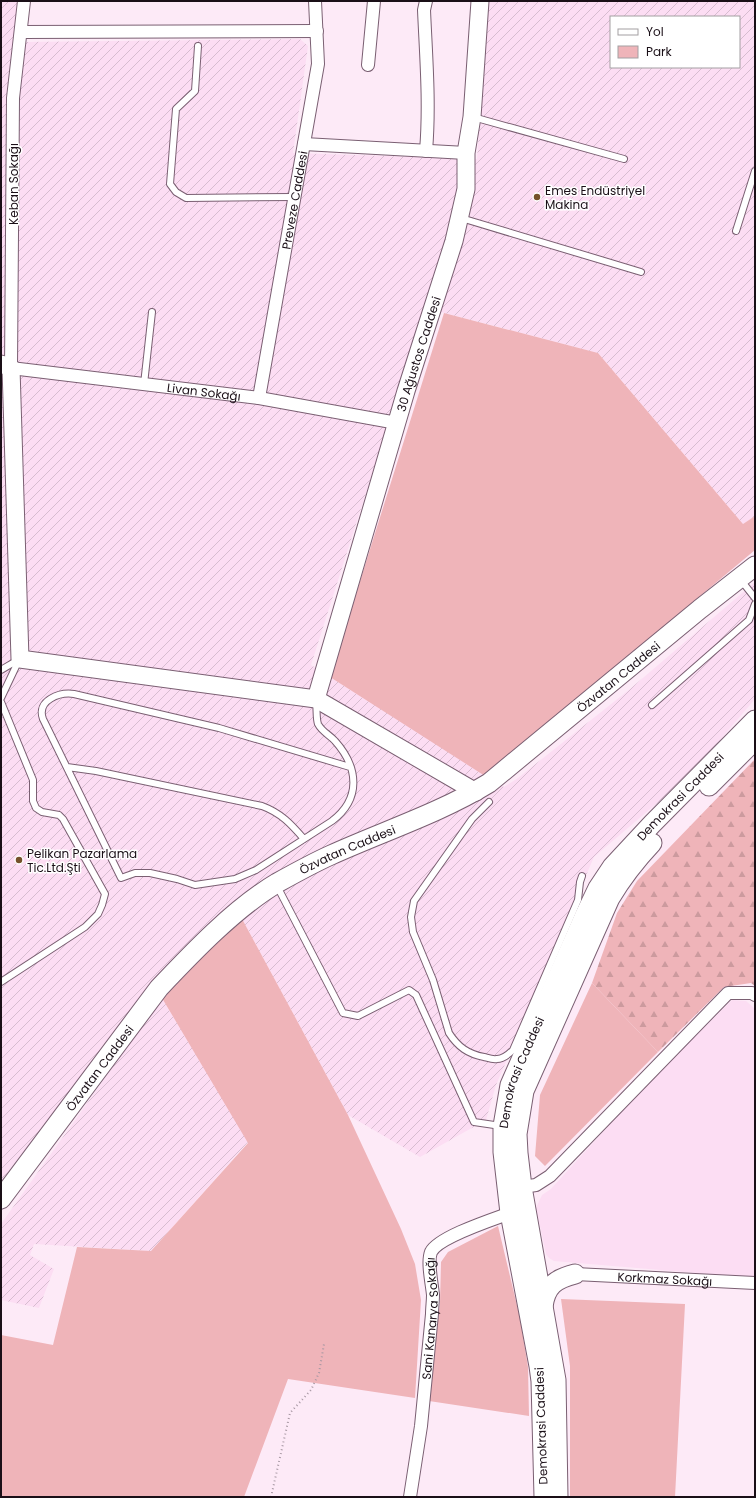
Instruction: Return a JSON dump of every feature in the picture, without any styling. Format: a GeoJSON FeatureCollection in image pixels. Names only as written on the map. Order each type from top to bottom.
{"type":"FeatureCollection","features":[{"type":"Feature","properties":{"kind":"main road","name":"Özvatan Caddesi"},"geometry":{"type":"LineString","coordinates":[[1,1199],[159,988],[238,911],[276,884],[331,855],[431,812],[483,797],[504,771],[700,609],[755,566]]}},
{"type":"Feature","properties":{"kind":"main road","name":"Demokrasi Caddesi"},"geometry":{"type":"LineString","coordinates":[[544,1497],[541,1381],[510,1213],[503,1152],[503,1126],[510,1085],[584,917],[598,888],[612,867],[755,720]]}},
{"type":"Feature","properties":{"kind":"main road","name":"Demokrasi Caddesi"},"geometry":{"type":"LineString","coordinates":[[558,1497],[556,1380],[522,1187],[518,1153],[517,1134],[524,1091],[610,898],[622,879],[637,859],[755,740]]}},
{"type":"Feature","properties":{"kind":"main road"},"geometry":{"type":"LineString","coordinates":[[534,1257],[538,1262],[548,1268],[575,1274]]}},
{"type":"Feature","properties":{"kind":"main road"},"geometry":{"type":"LineString","coordinates":[[543,1306],[545,1296],[552,1285],[562,1278],[575,1274]]}},
{"type":"Feature","properties":{"kind":"street","name":"Keban Sokağı"},"geometry":{"type":"LineString","coordinates":[[6,366],[13,98],[24,1]]}},
{"type":"Feature","properties":{"kind":"street","name":"Preveze Caddesi"},"geometry":{"type":"LineString","coordinates":[[259,398],[318,64],[315,1]]}},
{"type":"Feature","properties":{"kind":"street"},"geometry":{"type":"LineString","coordinates":[[368,65],[374,1]]}},
{"type":"Feature","properties":{"kind":"street"},"geometry":{"type":"LineString","coordinates":[[426,1],[424,10],[428,133],[426,151]]}},
{"type":"Feature","properties":{"kind":"street","name":"30 Ağustos Caddesi"},"geometry":{"type":"LineString","coordinates":[[316,699],[396,423],[454,241],[466,189],[466,153],[472,117],[480,1]]}},
{"type":"Feature","properties":{"kind":"street"},"geometry":{"type":"LineString","coordinates":[[21,32],[316,31]]}},
{"type":"Feature","properties":{"kind":"street"},"geometry":{"type":"LineString","coordinates":[[304,144],[466,153]]}},
{"type":"Feature","properties":{"kind":"street"},"geometry":{"type":"LineString","coordinates":[[6,366],[20,659],[316,699],[483,797]]}},
{"type":"Feature","properties":{"kind":"street","name":"Livan Sokağı"},"geometry":{"type":"LineString","coordinates":[[6,366],[259,398],[396,423]]}},
{"type":"Feature","properties":{"kind":"street"},"geometry":{"type":"LineString","coordinates":[[522,1187],[536,1184],[550,1176],[728,993],[752,993],[755,995]]}},
{"type":"Feature","properties":{"kind":"street","name":"Sani Kanarya Sokağı"},"geometry":{"type":"LineString","coordinates":[[410,1497],[421,1426],[432,1314],[433,1296],[430,1272],[431,1252],[439,1243],[452,1236],[510,1213]]}},
{"type":"Feature","properties":{"kind":"street","name":"Korkmaz Sokağı"},"geometry":{"type":"LineString","coordinates":[[575,1274],[755,1283]]}},
{"type":"Feature","properties":{"kind":"lane"},"geometry":{"type":"LineString","coordinates":[[198,46],[195,92],[176,109],[170,184],[176,192],[186,198],[294,197]]}},
{"type":"Feature","properties":{"kind":"lane"},"geometry":{"type":"LineString","coordinates":[[472,117],[624,159]]}},
{"type":"Feature","properties":{"kind":"lane"},"geometry":{"type":"LineString","coordinates":[[736,231],[755,171]]}},
{"type":"Feature","properties":{"kind":"lane"},"geometry":{"type":"LineString","coordinates":[[459,218],[641,272]]}},
{"type":"Feature","properties":{"kind":"lane"},"geometry":{"type":"LineString","coordinates":[[144,384],[152,312]]}},
{"type":"Feature","properties":{"kind":"lane"},"geometry":{"type":"LineString","coordinates":[[739,578],[755,598]]}},
{"type":"Feature","properties":{"kind":"lane"},"geometry":{"type":"LineString","coordinates":[[652,706],[749,620],[755,604]]}},
{"type":"Feature","properties":{"kind":"lane"},"geometry":{"type":"LineString","coordinates":[[1,670],[20,659]]}},
{"type":"Feature","properties":{"kind":"lane"},"geometry":{"type":"LineString","coordinates":[[1,698],[20,659]]}},
{"type":"Feature","properties":{"kind":"lane"},"geometry":{"type":"LineString","coordinates":[[316,699],[317,722],[324,732],[334,740],[342,750],[350,767],[354,782],[353,794],[348,805],[335,819],[256,870],[224,882],[195,885],[177,879],[143,872],[121,878],[43,719],[42,712],[44,705],[51,698],[56,695],[68,693],[219,728],[350,767]]}},
{"type":"Feature","properties":{"kind":"lane"},"geometry":{"type":"LineString","coordinates":[[1,702],[33,780],[33,802],[36,808],[42,812],[59,815],[63,819],[105,894],[98,914],[86,927],[1,982]]}},
{"type":"Feature","properties":{"kind":"lane"},"geometry":{"type":"LineString","coordinates":[[67,767],[112,774],[272,809],[287,819],[304,839]]}},
{"type":"Feature","properties":{"kind":"lane"},"geometry":{"type":"LineString","coordinates":[[483,797],[472,819],[414,901],[410,917],[413,932],[433,980],[449,1032],[453,1040],[463,1050],[474,1055],[496,1060],[504,1057],[513,1050],[578,900],[582,876]]}},
{"type":"Feature","properties":{"kind":"lane"},"geometry":{"type":"LineString","coordinates":[[276,884],[343,1013],[358,1016],[409,990],[416,995],[474,1122],[503,1126]]}},
{"type":"Feature","properties":{"kind":"path"},"geometry":{"type":"LineString","coordinates":[[271,1497],[290,1413],[311,1390],[319,1373],[324,1344]]}},
{"type":"Feature","properties":{"kind":"shaded area"},"geometry":{"type":"Polygon","coordinates":[[[1,1],[25,1],[23,42],[300,39],[308,46],[293,153],[477,159],[488,1],[755,1],[755,516],[743,524],[598,353],[425,308],[311,665],[504,787],[518,778],[630,689],[755,582],[755,699],[691,774],[594,857],[496,1085],[486,1120],[420,1157],[348,1115],[241,917],[241,895],[150,986],[1,1181],[1,1]]]}},
{"type":"Feature","properties":{"kind":"shaded area"},"geometry":{"type":"Polygon","coordinates":[[[162,998],[248,1142],[151,1251],[34,1244],[30,1255],[54,1269],[39,1308],[1,1300],[1,1224],[162,998]]]}},
{"type":"Feature","properties":{"kind":"shaded area"},"geometry":{"type":"Polygon","coordinates":[[[732,1000],[746,1001],[755,1009],[755,1278],[554,1261],[549,1258],[546,1254],[536,1208],[542,1195],[551,1189],[644,1087],[732,1000]]]}},
{"type":"Feature","properties":{"kind":"green space"},"geometry":{"type":"Polygon","coordinates":[[[444,313],[598,353],[743,524],[755,516],[755,550],[485,776],[330,677],[444,313]]]}},
{"type":"Feature","properties":{"kind":"green space"},"geometry":{"type":"Polygon","coordinates":[[[755,759],[755,986],[751,983],[724,987],[658,1052],[592,983],[617,913],[637,881],[755,759]]]}},
{"type":"Feature","properties":{"kind":"green space"},"geometry":{"type":"Polygon","coordinates":[[[241,917],[348,1115],[401,1229],[415,1264],[421,1300],[415,1398],[288,1379],[244,1497],[1,1497],[1,1335],[53,1345],[77,1247],[151,1251],[248,1143],[162,998],[241,917]]]}},
{"type":"Feature","properties":{"kind":"green space"},"geometry":{"type":"Polygon","coordinates":[[[592,983],[658,1052],[545,1166],[535,1156],[540,1095],[592,983]]]}},
{"type":"Feature","properties":{"kind":"green space"},"geometry":{"type":"Polygon","coordinates":[[[498,1226],[520,1318],[528,1367],[529,1416],[429,1401],[440,1302],[441,1262],[448,1252],[498,1226]]]}},
{"type":"Feature","properties":{"kind":"green space"},"geometry":{"type":"Polygon","coordinates":[[[561,1299],[685,1304],[675,1497],[570,1497],[570,1366],[561,1299]]]}},
{"type":"Feature","properties":{"kind":"place","name":"Emes Endüstriyel Makina"},"geometry":{"type":"Point","coordinates":[537,197]}},
{"type":"Feature","properties":{"kind":"place","name":"Pelikan Pazarlama Tic.Ltd.Şti"},"geometry":{"type":"Point","coordinates":[19,860]}}]}
